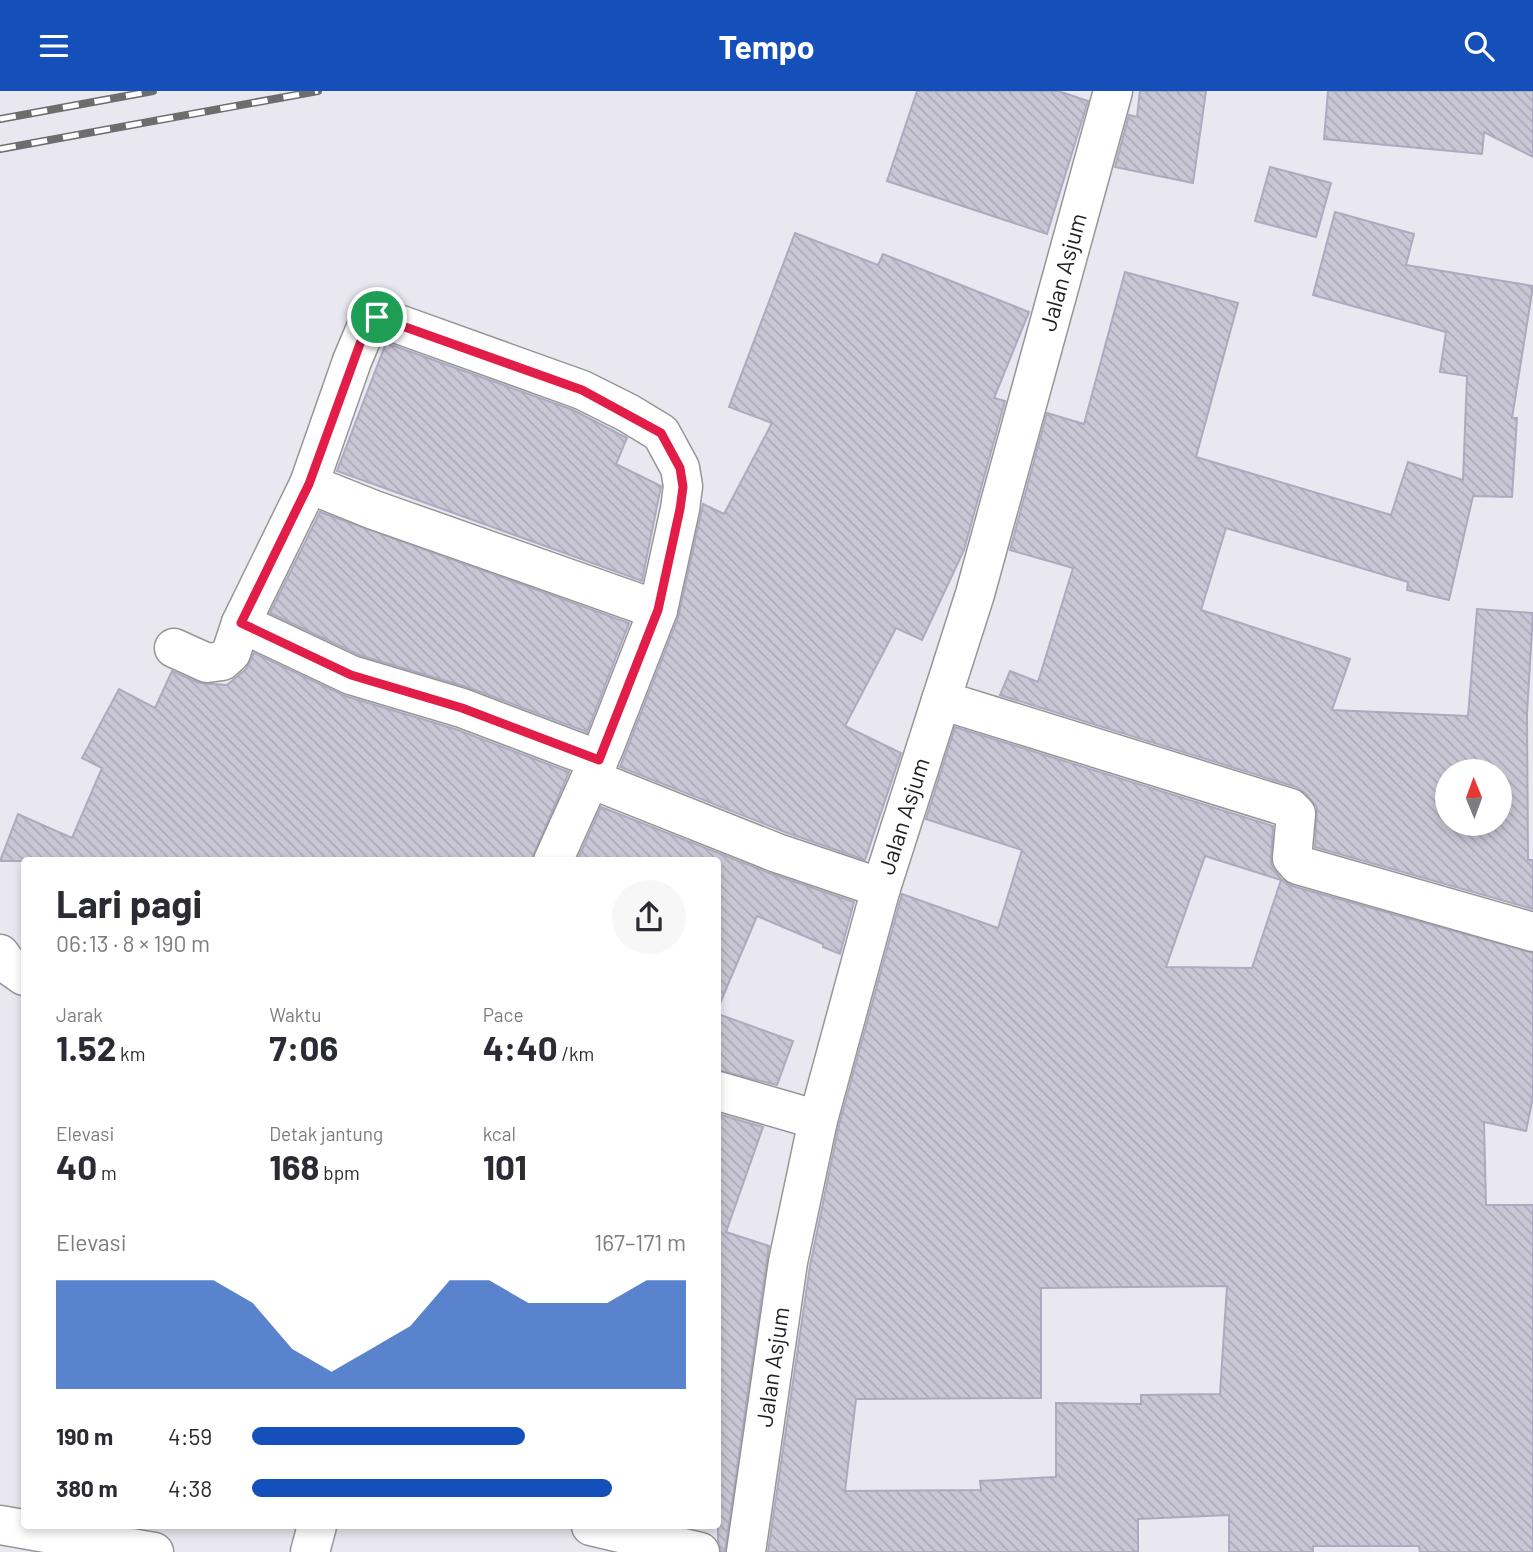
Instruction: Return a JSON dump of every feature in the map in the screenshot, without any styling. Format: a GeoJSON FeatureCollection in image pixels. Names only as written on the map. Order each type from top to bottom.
{"type":"FeatureCollection","features":[{"type":"Feature","properties":{"kind":"street","name":"Jalan Asjum"},"geometry":{"type":"LineString","coordinates":[[746,1552],[788,1262],[818,1120],[881,888],[975,594],[1113,91]]}},
{"type":"Feature","properties":{"kind":"street"},"geometry":{"type":"LineString","coordinates":[[174,648],[207,663],[222,661],[231,653],[241,623],[309,484],[342,388],[370,322],[377,317],[582,390],[661,433],[680,468],[683,487],[658,610],[595,769],[555,857]]}},
{"type":"Feature","properties":{"kind":"street"},"geometry":{"type":"LineString","coordinates":[[309,484],[374,510],[658,610]]}},
{"type":"Feature","properties":{"kind":"street"},"geometry":{"type":"LineString","coordinates":[[241,623],[351,675],[462,708],[777,853],[881,888]]}},
{"type":"Feature","properties":{"kind":"street"},"geometry":{"type":"LineString","coordinates":[[941,700],[1290,808],[1297,814],[1292,857],[1298,865],[1533,932]]}},
{"type":"Feature","properties":{"kind":"street"},"geometry":{"type":"LineString","coordinates":[[0,954],[7,964],[21,974]]}},
{"type":"Feature","properties":{"kind":"street"},"geometry":{"type":"LineString","coordinates":[[721,1092],[818,1120]]}},
{"type":"Feature","properties":{"kind":"street"},"geometry":{"type":"LineString","coordinates":[[0,1525],[21,1527]]}},
{"type":"Feature","properties":{"kind":"street"},"geometry":{"type":"LineString","coordinates":[[48,1529],[121,1535],[154,1552]]}},
{"type":"Feature","properties":{"kind":"street"},"geometry":{"type":"LineString","coordinates":[[310,1552],[316,1529]]}},
{"type":"Feature","properties":{"kind":"street"},"geometry":{"type":"LineString","coordinates":[[604,1529],[700,1552]]}},
{"type":"Feature","properties":{"kind":"building"},"geometry":{"type":"Polygon","coordinates":[[[917,91],[1058,91],[1088,101],[1047,234],[887,181],[917,91]]]}},
{"type":"Feature","properties":{"kind":"building"},"geometry":{"type":"Polygon","coordinates":[[[1140,91],[1206,91],[1193,183],[1115,167],[1129,115],[1137,117],[1140,91]]]}},
{"type":"Feature","properties":{"kind":"building"},"geometry":{"type":"Polygon","coordinates":[[[1328,91],[1533,91],[1533,157],[1484,132],[1482,154],[1324,139],[1328,91]]]}},
{"type":"Feature","properties":{"kind":"building"},"geometry":{"type":"Polygon","coordinates":[[[1270,167],[1331,183],[1316,237],[1255,221],[1270,167]]]}},
{"type":"Feature","properties":{"kind":"building"},"geometry":{"type":"Polygon","coordinates":[[[1335,212],[1414,234],[1406,265],[1533,286],[1512,418],[1517,418],[1512,497],[1473,496],[1449,600],[1407,590],[1408,582],[1226,528],[1201,610],[1350,659],[1332,710],[1468,716],[1477,609],[1533,613],[1527,714],[1528,860],[1533,860],[1533,909],[1315,847],[1317,807],[1296,787],[1000,695],[1010,671],[1038,682],[1073,568],[1010,550],[1047,413],[1084,424],[1125,272],[1238,303],[1196,457],[1391,515],[1408,462],[1463,480],[1467,376],[1440,372],[1446,332],[1313,295],[1335,212]]]}},
{"type":"Feature","properties":{"kind":"building"},"geometry":{"type":"Polygon","coordinates":[[[795,233],[878,265],[883,254],[1029,312],[994,398],[1005,401],[964,550],[922,640],[896,628],[845,726],[901,753],[865,860],[785,832],[620,767],[678,618],[703,504],[724,514],[772,423],[729,407],[795,233]]]}},
{"type":"Feature","properties":{"kind":"building"},"geometry":{"type":"Polygon","coordinates":[[[386,343],[573,410],[627,438],[616,464],[661,486],[642,581],[337,471],[386,343]]]}},
{"type":"Feature","properties":{"kind":"building"},"geometry":{"type":"Polygon","coordinates":[[[320,512],[629,623],[587,732],[470,688],[359,655],[270,613],[320,512]]]}},
{"type":"Feature","properties":{"kind":"building"},"geometry":{"type":"Polygon","coordinates":[[[254,653],[345,696],[455,729],[569,772],[533,857],[21,857],[21,861],[0,861],[18,814],[72,838],[102,768],[82,758],[119,689],[155,708],[172,671],[199,683],[227,685],[246,669],[254,653]]]}},
{"type":"Feature","properties":{"kind":"building"},"geometry":{"type":"Polygon","coordinates":[[[955,727],[1273,826],[1271,864],[1281,879],[1292,886],[1533,953],[1533,1097],[1526,1131],[1484,1122],[1486,1205],[1533,1205],[1533,1552],[1420,1552],[1419,1546],[1313,1546],[1313,1552],[1229,1552],[1229,1515],[1138,1519],[1138,1552],[768,1552],[810,1266],[839,1125],[902,894],[998,928],[1022,850],[926,819],[955,727]],[[1205,856],[1166,967],[1252,968],[1281,880],[1205,856]],[[1227,1286],[1041,1288],[1041,1398],[856,1399],[845,1491],[981,1490],[980,1481],[1056,1477],[1056,1403],[1141,1404],[1141,1395],[1220,1394],[1227,1286]]]}},
{"type":"Feature","properties":{"kind":"building"},"geometry":{"type":"Polygon","coordinates":[[[601,807],[769,873],[854,902],[840,954],[757,916],[721,1001],[721,857],[579,857],[601,807]]]}},
{"type":"Feature","properties":{"kind":"building"},"geometry":{"type":"Polygon","coordinates":[[[721,1015],[793,1041],[777,1085],[721,1071],[721,1015]]]}},
{"type":"Feature","properties":{"kind":"building"},"geometry":{"type":"Polygon","coordinates":[[[721,1115],[763,1127],[726,1232],[769,1246],[725,1552],[721,1552],[718,1529],[721,1529],[721,1115]]]}},
{"type":"Feature","properties":{"kind":"railway"},"geometry":{"type":"LineString","coordinates":[[0,119],[153,91]]}},
{"type":"Feature","properties":{"kind":"railway"},"geometry":{"type":"LineString","coordinates":[[0,149],[318,91]]}},
{"type":"Feature","properties":{"kind":"route"},"geometry":{"type":"LineString","coordinates":[[377,317],[582,390],[661,433],[680,468],[683,487],[680,509],[658,610],[599,760],[462,708],[351,675],[241,623],[309,484],[365,330],[377,317]]}}]}
